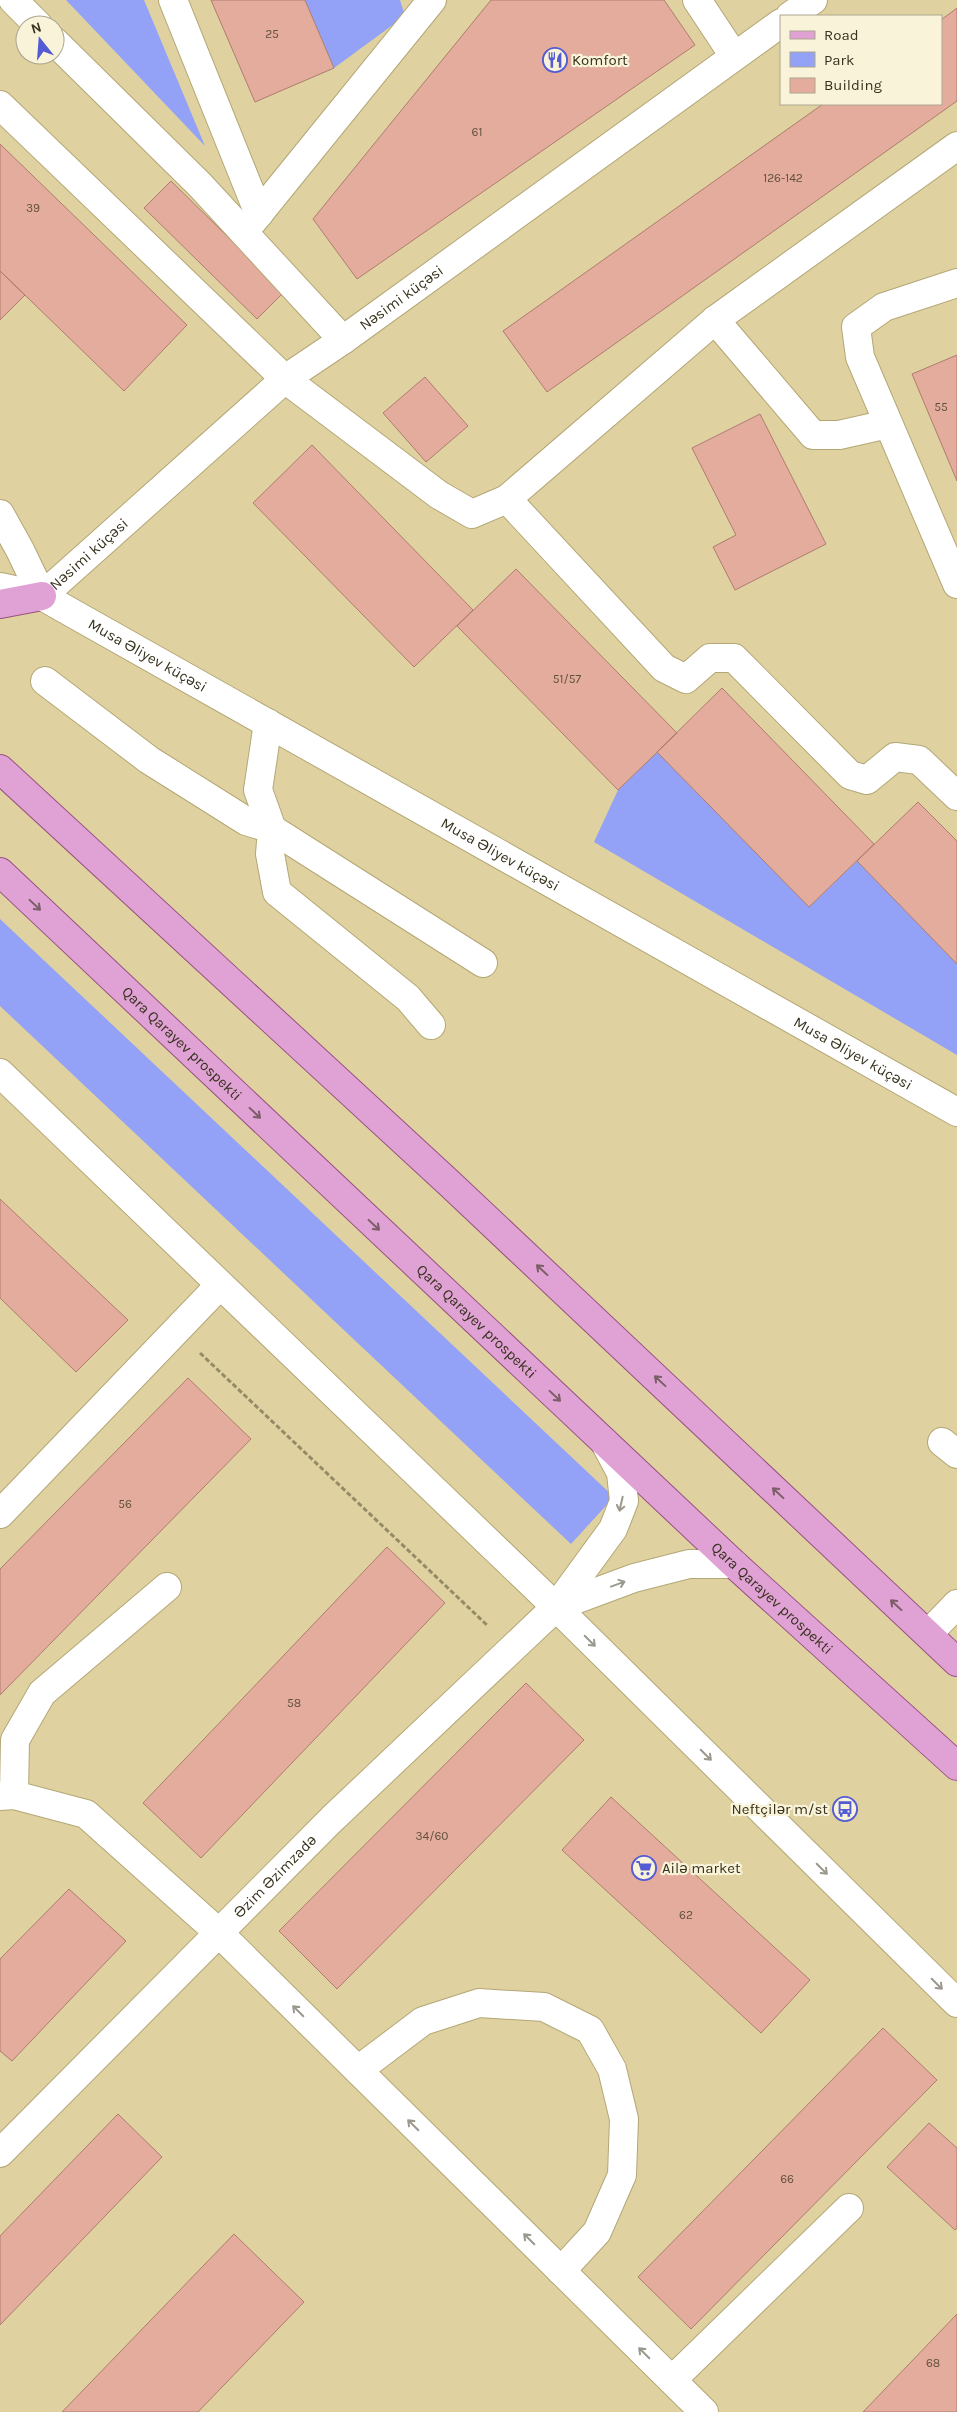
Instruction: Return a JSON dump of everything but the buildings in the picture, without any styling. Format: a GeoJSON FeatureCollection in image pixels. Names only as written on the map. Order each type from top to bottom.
{"type":"FeatureCollection","features":[{"type":"Feature","properties":{"kind":"main road"},"geometry":{"type":"LineString","coordinates":[[0,604],[42,596]]}},
{"type":"Feature","properties":{"kind":"main road"},"geometry":{"type":"LineString","coordinates":[[0,769],[457,1190],[957,1662]]}},
{"type":"Feature","properties":{"kind":"main road","name":"Qara Qarayev prospekti"},"geometry":{"type":"LineString","coordinates":[[0,872],[604,1443],[734,1564],[957,1766]]}},
{"type":"Feature","properties":{"kind":"street"},"geometry":{"type":"LineString","coordinates":[[12,0],[28,15]]}},
{"type":"Feature","properties":{"kind":"street"},"geometry":{"type":"LineString","coordinates":[[174,0],[251,223]]}},
{"type":"Feature","properties":{"kind":"street"},"geometry":{"type":"LineString","coordinates":[[251,223],[432,0]]}},
{"type":"Feature","properties":{"kind":"street"},"geometry":{"type":"LineString","coordinates":[[697,0],[734,56]]}},
{"type":"Feature","properties":{"kind":"street"},"geometry":{"type":"LineString","coordinates":[[791,15],[813,0]]}},
{"type":"Feature","properties":{"kind":"street","name":"Nəsimi küçəsi"},"geometry":{"type":"LineString","coordinates":[[42,596],[285,379],[343,340],[780,24]]}},
{"type":"Feature","properties":{"kind":"street"},"geometry":{"type":"LineString","coordinates":[[65,52],[200,185],[251,223],[343,340]]}},
{"type":"Feature","properties":{"kind":"street"},"geometry":{"type":"LineString","coordinates":[[0,105],[285,379],[439,495],[472,514],[507,499],[715,320],[957,146]]}},
{"type":"Feature","properties":{"kind":"street"},"geometry":{"type":"LineString","coordinates":[[957,283],[884,307],[856,327],[860,357],[957,584]]}},
{"type":"Feature","properties":{"kind":"street"},"geometry":{"type":"LineString","coordinates":[[715,320],[813,435],[839,435],[888,424]]}},
{"type":"Feature","properties":{"kind":"street"},"geometry":{"type":"LineString","coordinates":[[507,499],[664,668],[686,679],[710,658],[734,658],[850,775],[867,780],[895,758],[919,760],[957,796]]}},
{"type":"Feature","properties":{"kind":"street"},"geometry":{"type":"LineString","coordinates":[[0,514],[42,596]]}},
{"type":"Feature","properties":{"kind":"street","name":"Musa Əliyev küçəsi"},"geometry":{"type":"LineString","coordinates":[[0,587],[42,596],[957,1112]]}},
{"type":"Feature","properties":{"kind":"street"},"geometry":{"type":"LineString","coordinates":[[45,681],[149,760],[246,821],[272,829],[483,963]]}},
{"type":"Feature","properties":{"kind":"street"},"geometry":{"type":"LineString","coordinates":[[268,723],[258,790],[272,829],[270,854],[277,892],[408,998],[431,1025]]}},
{"type":"Feature","properties":{"kind":"street"},"geometry":{"type":"LineString","coordinates":[[0,1073],[556,1606],[957,2003]]}},
{"type":"Feature","properties":{"kind":"street"},"geometry":{"type":"LineString","coordinates":[[0,1514],[220,1285]]}},
{"type":"Feature","properties":{"kind":"street"},"geometry":{"type":"LineString","coordinates":[[556,1606],[613,1529],[624,1501],[620,1473],[604,1443]]}},
{"type":"Feature","properties":{"kind":"street"},"geometry":{"type":"LineString","coordinates":[[556,1606],[634,1578],[689,1564],[734,1564]]}},
{"type":"Feature","properties":{"kind":"street"},"geometry":{"type":"LineString","coordinates":[[167,1587],[42,1693],[15,1740],[7,1795],[86,1814],[218,1932],[704,2412]]}},
{"type":"Feature","properties":{"kind":"street"},"geometry":{"type":"LineString","coordinates":[[928,1634],[957,1604]]}},
{"type":"Feature","properties":{"kind":"street","name":"Əzim Əzimzadə"},"geometry":{"type":"LineString","coordinates":[[0,2153],[332,1819],[556,1606]]}},
{"type":"Feature","properties":{"kind":"street"},"geometry":{"type":"LineString","coordinates":[[358,2070],[423,2021],[479,2003],[544,2007],[590,2030],[612,2069],[624,2119],[622,2175],[596,2232],[561,2270]]}},
{"type":"Feature","properties":{"kind":"street"},"geometry":{"type":"LineString","coordinates":[[672,2380],[849,2208]]}},
{"type":"Feature","properties":{"kind":"path"},"geometry":{"type":"LineString","coordinates":[[176,1330],[512,1648]]}},
{"type":"Feature","properties":{"kind":"green space"},"geometry":{"type":"Polygon","coordinates":[[[66,0],[144,0],[205,146],[66,0]]]}},
{"type":"Feature","properties":{"kind":"green space"},"geometry":{"type":"Polygon","coordinates":[[[305,0],[400,0],[405,16],[334,68],[305,0]]]}},
{"type":"Feature","properties":{"kind":"green space"},"geometry":{"type":"Polygon","coordinates":[[[657,752],[809,907],[857,861],[957,964],[957,1055],[594,842],[618,790],[657,752]]]}},
{"type":"Feature","properties":{"kind":"green space"},"geometry":{"type":"Polygon","coordinates":[[[0,919],[614,1497],[571,1544],[0,1006],[0,919]]]}},
{"type":"Feature","properties":{"kind":"place","name":"Komfort"},"geometry":{"type":"Point","coordinates":[555,60]}},
{"type":"Feature","properties":{"kind":"place","name":"Neftçilər m/st"},"geometry":{"type":"Point","coordinates":[845,1809]}},
{"type":"Feature","properties":{"kind":"place","name":"Ailə market"},"geometry":{"type":"Point","coordinates":[644,1868]}}]}
